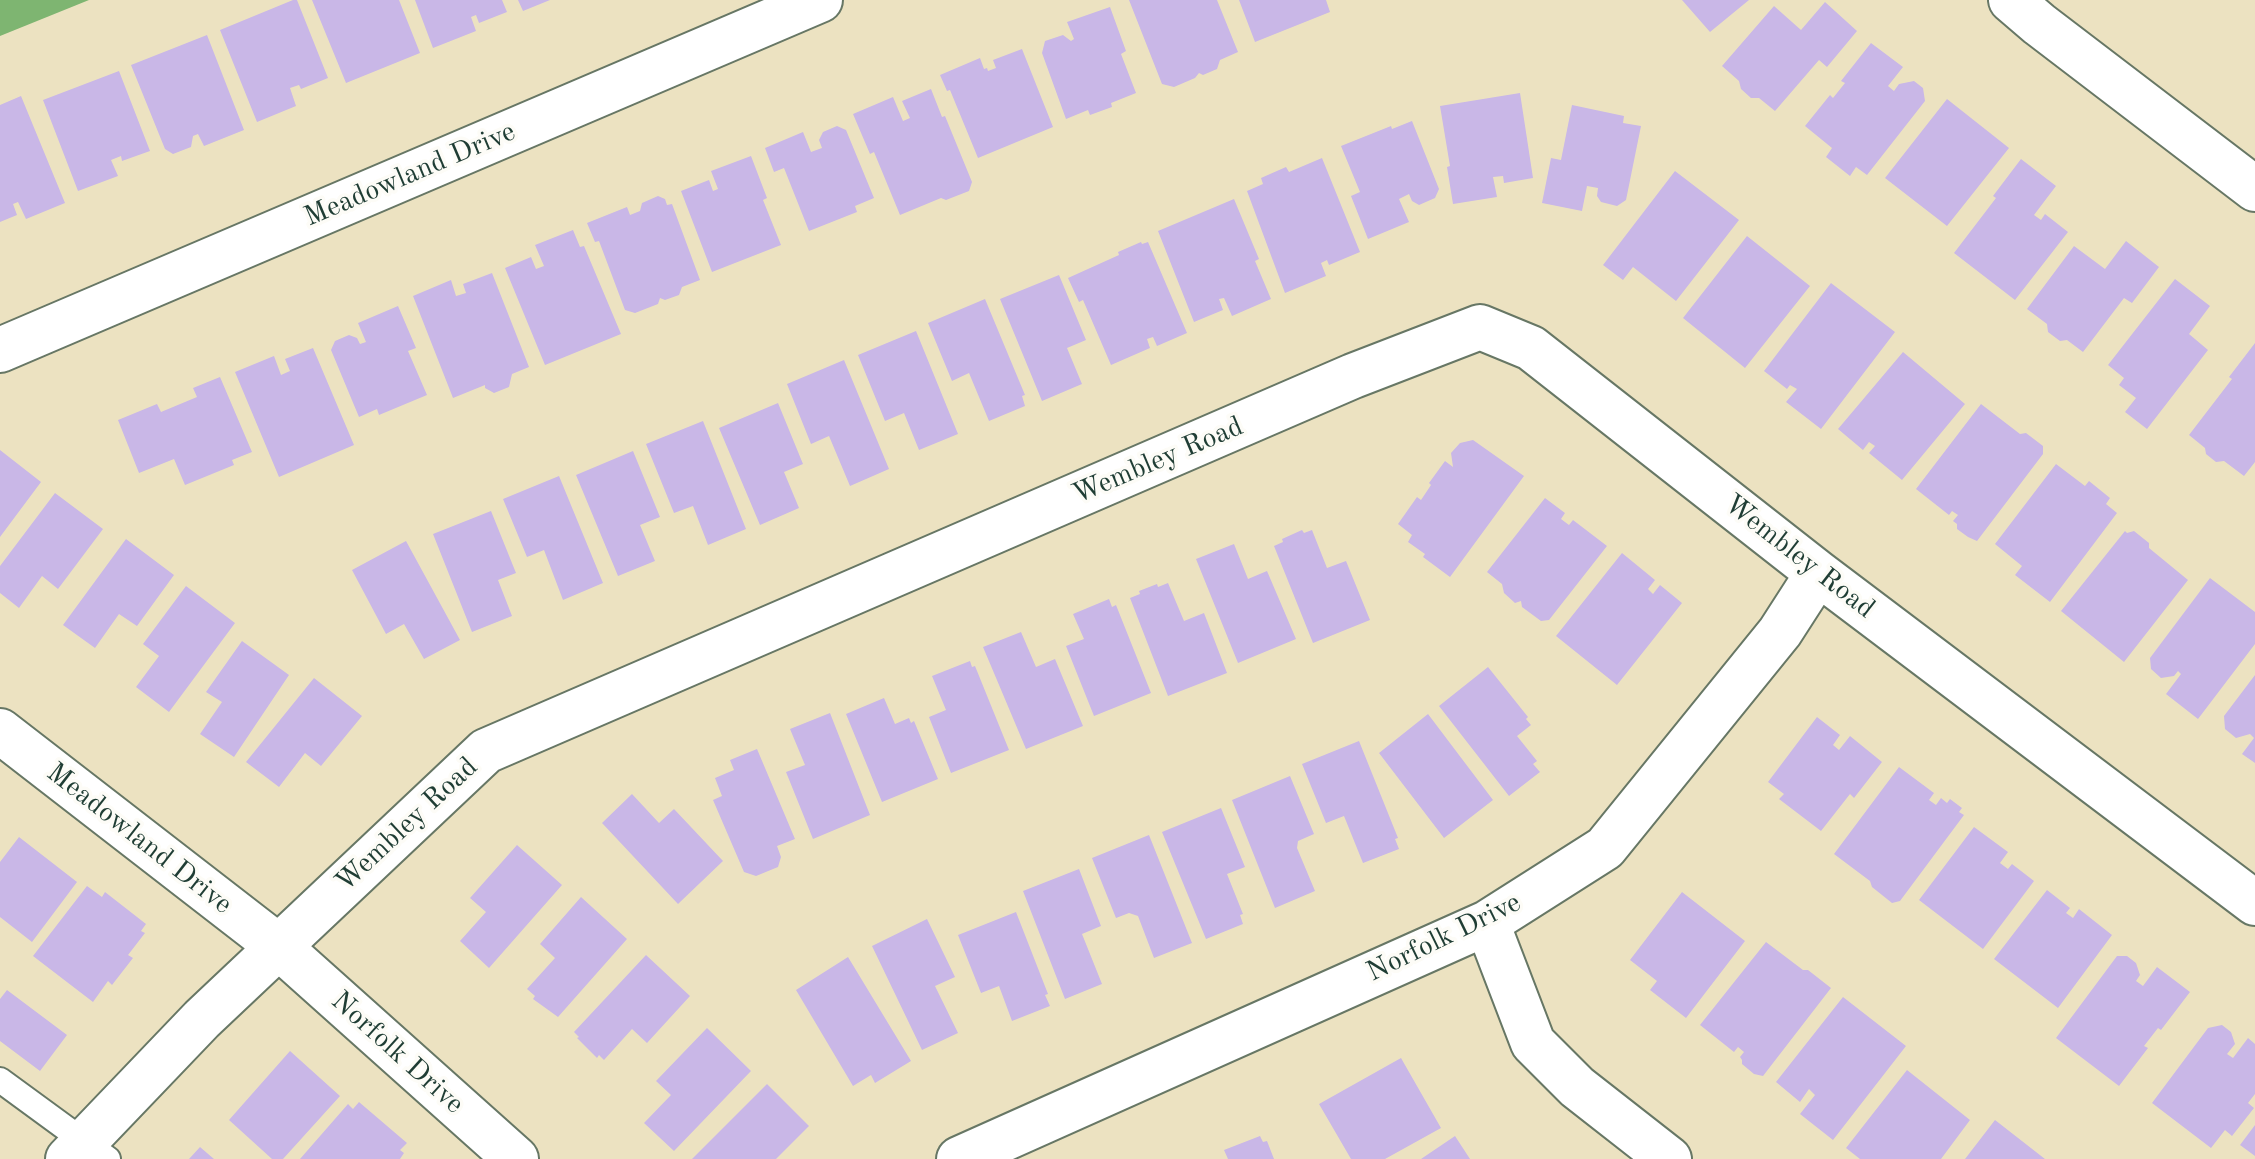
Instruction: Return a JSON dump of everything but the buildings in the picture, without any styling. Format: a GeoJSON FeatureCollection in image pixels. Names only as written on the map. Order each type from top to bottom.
{"type":"FeatureCollection","features":[{"type":"Feature","properties":{"kind":"street","name":"Meadowland Drive"},"geometry":{"type":"LineString","coordinates":[[0,350],[820,0]]}},
{"type":"Feature","properties":{"kind":"street"},"geometry":{"type":"LineString","coordinates":[[2011,0],[2255,189]]}},
{"type":"Feature","properties":{"kind":"street","name":"Wembley Road"},"geometry":{"type":"LineString","coordinates":[[87,1153],[202,1019],[486,751],[1353,376],[1480,327],[1531,348],[1818,573],[2255,903]]}},
{"type":"Feature","properties":{"kind":"street","name":"Norfolk Drive"},"geometry":{"type":"LineString","coordinates":[[959,1159],[1487,923],[1605,848],[1780,632],[1818,573]]}},
{"type":"Feature","properties":{"kind":"street","name":"Meadowland Drive"},"geometry":{"type":"LineString","coordinates":[[0,731],[279,947]]}},
{"type":"Feature","properties":{"kind":"street"},"geometry":{"type":"LineString","coordinates":[[1487,923],[1533,1043],[1577,1087],[1669,1159]]}},
{"type":"Feature","properties":{"kind":"street","name":"Norfolk Drive"},"geometry":{"type":"LineString","coordinates":[[279,947],[516,1159]]}},
{"type":"Feature","properties":{"kind":"lane"},"geometry":{"type":"LineString","coordinates":[[0,1080],[87,1153]]}},
{"type":"Feature","properties":{"kind":"green space"},"geometry":{"type":"Polygon","coordinates":[[[0,0],[89,0],[0,36],[0,0]]]}}]}
